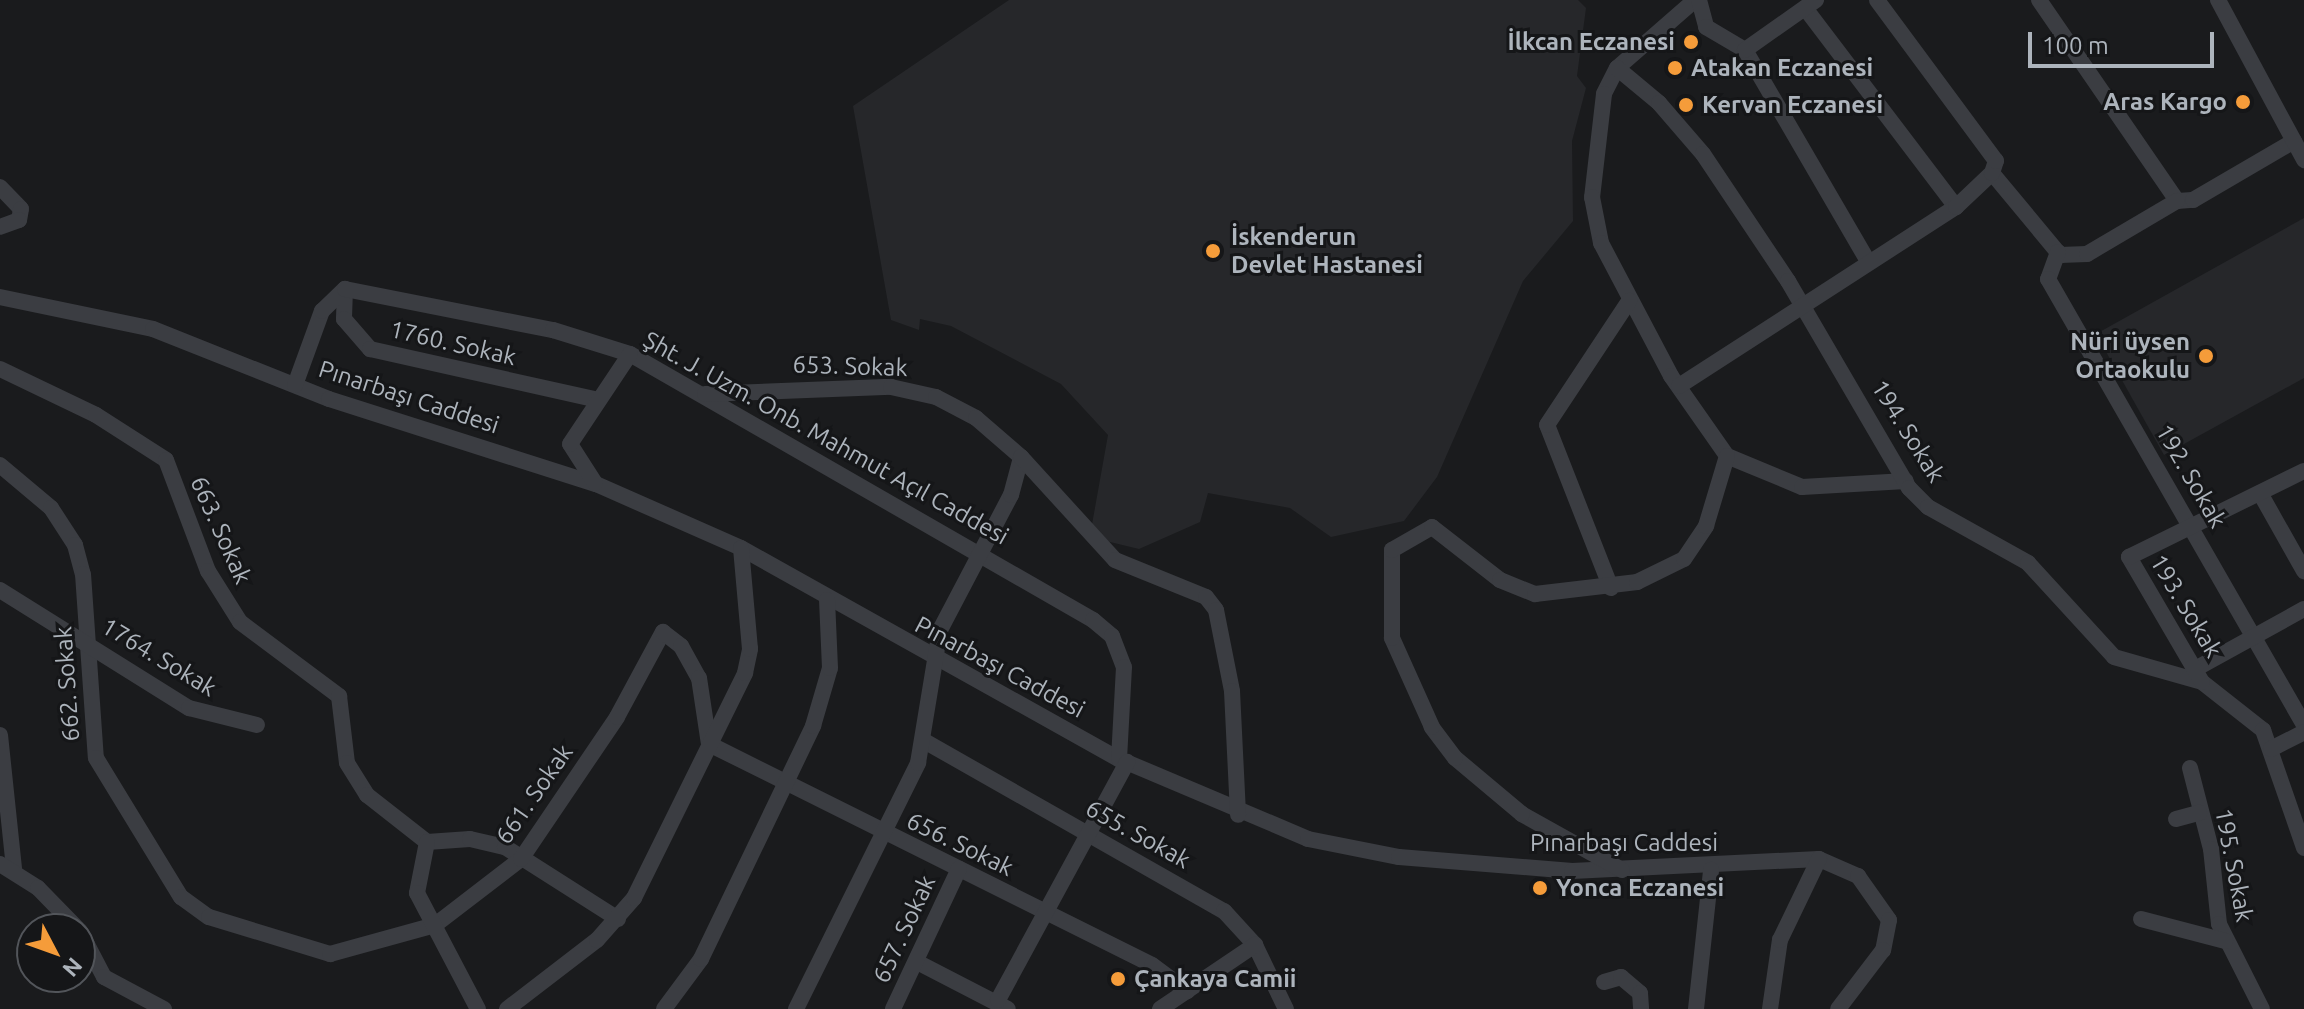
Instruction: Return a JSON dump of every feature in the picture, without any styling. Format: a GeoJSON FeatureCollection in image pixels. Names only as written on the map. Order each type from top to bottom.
{"type":"FeatureCollection","features":[{"type":"Feature","properties":{"kind":"street"},"geometry":{"type":"LineString","coordinates":[[1867,260],[1745,50],[1706,27],[1697,0],[1617,68],[1604,94],[1592,197],[1601,243],[1629,301],[1679,386],[1727,456],[1802,487],[1906,481]]}},
{"type":"Feature","properties":{"kind":"street"},"geometry":{"type":"LineString","coordinates":[[1679,386],[1798,304],[1956,207],[1992,173],[1996,161],[1877,0]]}},
{"type":"Feature","properties":{"kind":"street"},"geometry":{"type":"LineString","coordinates":[[2039,0],[2177,201]]}},
{"type":"Feature","properties":{"kind":"street"},"geometry":{"type":"LineString","coordinates":[[2218,0],[2304,160]]}},
{"type":"Feature","properties":{"kind":"street"},"geometry":{"type":"LineString","coordinates":[[1745,50],[1811,4],[1956,207]]}},
{"type":"Feature","properties":{"kind":"street","name":"194. Sokak"},"geometry":{"type":"LineString","coordinates":[[1617,68],[1659,103],[1703,154],[1906,481],[1928,507],[2028,563],[2114,657],[2200,675],[2263,730],[2304,848]]}},
{"type":"Feature","properties":{"kind":"street"},"geometry":{"type":"LineString","coordinates":[[1992,173],[2058,252],[2087,254],[2177,201],[2193,200],[2294,141]]}},
{"type":"Feature","properties":{"kind":"street"},"geometry":{"type":"LineString","coordinates":[[0,187],[21,209],[12,226],[0,227]]}},
{"type":"Feature","properties":{"kind":"street","name":"192. Sokak"},"geometry":{"type":"LineString","coordinates":[[2058,252],[2048,279],[2193,525],[2304,725]]}},
{"type":"Feature","properties":{"kind":"street"},"geometry":{"type":"LineString","coordinates":[[295,385],[322,311],[345,289]]}},
{"type":"Feature","properties":{"kind":"street","name":"Şht. J. Uzm. Onb. Mahmut Açıl Caddesi"},"geometry":{"type":"LineString","coordinates":[[345,289],[553,330],[630,354],[981,552],[1112,636],[1127,705],[1123,761],[1045,912],[1003,1004]]}},
{"type":"Feature","properties":{"kind":"street","name":"1760. Sokak"},"geometry":{"type":"LineString","coordinates":[[345,289],[344,319],[370,349],[594,399]]}},
{"type":"Feature","properties":{"kind":"street","name":"Pınarbaşı Caddesi"},"geometry":{"type":"LineString","coordinates":[[0,297],[153,329],[295,385],[596,484],[741,548],[931,658],[1123,761],[1238,815],[1308,839],[1399,857],[1622,870],[1711,870],[1819,859],[1858,876],[1889,920],[1883,950],[1838,1009]]}},
{"type":"Feature","properties":{"kind":"street"},"geometry":{"type":"LineString","coordinates":[[1611,588],[1547,425],[1629,301]]}},
{"type":"Feature","properties":{"kind":"street"},"geometry":{"type":"LineString","coordinates":[[596,484],[570,444],[594,399],[630,354]]}},
{"type":"Feature","properties":{"kind":"street","name":"663. Sokak"},"geometry":{"type":"LineString","coordinates":[[0,369],[96,415],[166,460],[208,571],[240,622],[330,684],[339,696],[353,776],[367,795],[427,842]]}},
{"type":"Feature","properties":{"kind":"street","name":"653. Sokak"},"geometry":{"type":"LineString","coordinates":[[705,394],[891,387],[963,411],[1021,457],[1115,560],[1206,597],[1223,624],[1238,815]]}},
{"type":"Feature","properties":{"kind":"street"},"geometry":{"type":"LineString","coordinates":[[1622,870],[1522,814],[1455,758],[1409,687],[1392,638],[1387,587],[1397,543],[1432,527],[1500,580],[1535,594],[1611,588],[1684,559],[1706,526],[1727,456]]}},
{"type":"Feature","properties":{"kind":"street"},"geometry":{"type":"LineString","coordinates":[[796,1009],[887,835],[926,742],[931,658],[1021,457]]}},
{"type":"Feature","properties":{"kind":"street","name":"662. Sokak"},"geometry":{"type":"LineString","coordinates":[[0,465],[66,526],[83,574],[96,758],[189,903]]}},
{"type":"Feature","properties":{"kind":"street","name":"193. Sokak"},"geometry":{"type":"LineString","coordinates":[[2200,675],[2129,557],[2304,471]]}},
{"type":"Feature","properties":{"kind":"street"},"geometry":{"type":"LineString","coordinates":[[2260,493],[2304,571]]}},
{"type":"Feature","properties":{"kind":"street"},"geometry":{"type":"LineString","coordinates":[[507,1009],[618,919],[709,744],[750,649],[741,548]]}},
{"type":"Feature","properties":{"kind":"street","name":"1764. Sokak"},"geometry":{"type":"LineString","coordinates":[[0,590],[88,642],[189,708],[257,725]]}},
{"type":"Feature","properties":{"kind":"street"},"geometry":{"type":"LineString","coordinates":[[664,1009],[701,959],[785,785],[830,668],[827,600]]}},
{"type":"Feature","properties":{"kind":"street"},"geometry":{"type":"LineString","coordinates":[[2200,675],[2256,636],[2304,609]]}},
{"type":"Feature","properties":{"kind":"street","name":"661. Sokak"},"geometry":{"type":"LineString","coordinates":[[189,903],[276,943],[330,954],[435,925],[521,859],[617,717],[663,632],[681,646],[699,678],[709,744]]}},
{"type":"Feature","properties":{"kind":"street"},"geometry":{"type":"LineString","coordinates":[[2271,749],[2304,732]]}},
{"type":"Feature","properties":{"kind":"street"},"geometry":{"type":"LineString","coordinates":[[0,735],[7,866],[60,913]]}},
{"type":"Feature","properties":{"kind":"street","name":"655. Sokak"},"geometry":{"type":"LineString","coordinates":[[926,742],[1224,911],[1255,945],[1286,1009]]}},
{"type":"Feature","properties":{"kind":"street","name":"656. Sokak"},"geometry":{"type":"LineString","coordinates":[[709,744],[785,785],[1160,970],[1187,991]]}},
{"type":"Feature","properties":{"kind":"street","name":"195. Sokak"},"geometry":{"type":"LineString","coordinates":[[2190,768],[2225,941],[2262,1009]]}},
{"type":"Feature","properties":{"kind":"street"},"geometry":{"type":"LineString","coordinates":[[2176,819],[2199,813]]}},
{"type":"Feature","properties":{"kind":"street"},"geometry":{"type":"LineString","coordinates":[[478,1009],[417,893],[427,842],[470,839],[521,859],[618,919]]}},
{"type":"Feature","properties":{"kind":"street"},"geometry":{"type":"LineString","coordinates":[[1770,1009],[1780,940],[1819,859]]}},
{"type":"Feature","properties":{"kind":"street","name":"657. Sokak"},"geometry":{"type":"LineString","coordinates":[[893,1009],[959,869]]}},
{"type":"Feature","properties":{"kind":"street"},"geometry":{"type":"LineString","coordinates":[[1696,1009],[1711,870]]}},
{"type":"Feature","properties":{"kind":"street"},"geometry":{"type":"LineString","coordinates":[[2141,919],[2225,941]]}},
{"type":"Feature","properties":{"kind":"street"},"geometry":{"type":"LineString","coordinates":[[1160,1009],[1255,945]]}},
{"type":"Feature","properties":{"kind":"street"},"geometry":{"type":"LineString","coordinates":[[96,962],[104,977],[164,1009]]}},
{"type":"Feature","properties":{"kind":"street"},"geometry":{"type":"LineString","coordinates":[[917,962],[1003,1004]]}},
{"type":"Feature","properties":{"kind":"street"},"geometry":{"type":"LineString","coordinates":[[1604,982],[1621,977],[1640,993],[1641,1009]]}},
{"type":"Feature","properties":{"kind":"shaded area","name":"İskenderun Devlet Hastanesi"},"geometry":{"type":"Polygon","coordinates":[[[1009,0],[1578,0],[1586,8],[1577,76],[1586,88],[1572,141],[1573,221],[1523,281],[1437,477],[1404,521],[1331,537],[1290,508],[1208,493],[1200,522],[1139,549],[1106,541],[1091,530],[1108,435],[1061,384],[951,326],[920,319],[919,330],[891,320],[853,106],[1009,0]]]}},
{"type":"Feature","properties":{"kind":"shaded area","name":"Nüri üysen Ortaokulu"},"geometry":{"type":"Polygon","coordinates":[[[2304,218],[2304,378],[2164,455],[2096,334],[2304,218]]]}},
{"type":"Feature","properties":{"kind":"place","name":"İlkcan Eczanesi"},"geometry":{"type":"Point","coordinates":[1691,42]}},
{"type":"Feature","properties":{"kind":"place","name":"Atakan Eczanesi"},"geometry":{"type":"Point","coordinates":[1675,68]}},
{"type":"Feature","properties":{"kind":"place","name":"Aras Kargo"},"geometry":{"type":"Point","coordinates":[2243,102]}},
{"type":"Feature","properties":{"kind":"place","name":"Kervan Eczanesi"},"geometry":{"type":"Point","coordinates":[1686,105]}},
{"type":"Feature","properties":{"kind":"place","name":"İskenderun Devlet Hastanesi"},"geometry":{"type":"Point","coordinates":[1213,251]}},
{"type":"Feature","properties":{"kind":"place","name":"Nüri üysen Ortaokulu"},"geometry":{"type":"Point","coordinates":[2206,356]}},
{"type":"Feature","properties":{"kind":"place","name":"Yonca Eczanesi"},"geometry":{"type":"Point","coordinates":[1540,888]}},
{"type":"Feature","properties":{"kind":"place","name":"Çankaya Camii"},"geometry":{"type":"Point","coordinates":[1118,979]}}]}
